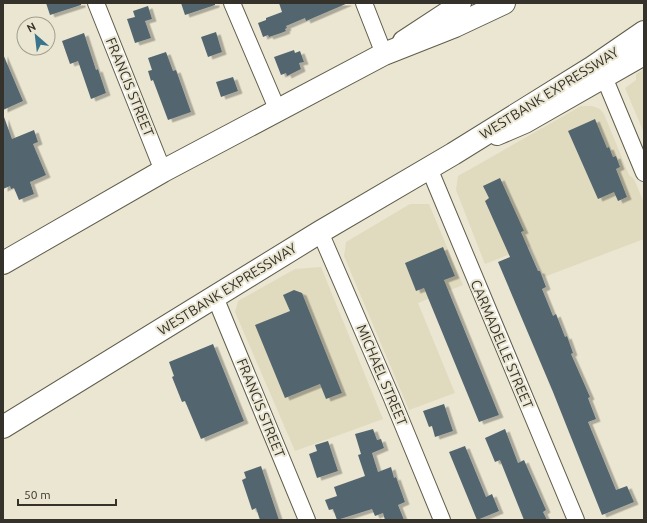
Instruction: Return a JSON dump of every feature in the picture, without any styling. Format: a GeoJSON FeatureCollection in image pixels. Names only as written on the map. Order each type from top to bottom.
{"type":"FeatureCollection","features":[{"type":"Feature","properties":{"kind":"highway"},"geometry":{"type":"LineString","coordinates":[[3,263],[164,172],[384,54],[455,26],[504,3]]}},
{"type":"Feature","properties":{"kind":"highway","name":"WESTBANK EXPRESSWAY"},"geometry":{"type":"LineString","coordinates":[[3,427],[320,232],[453,154],[593,67],[644,32]]}},
{"type":"Feature","properties":{"kind":"main road"},"geometry":{"type":"LineString","coordinates":[[384,54],[461,3]]}},
{"type":"Feature","properties":{"kind":"main road","name":"WESTBANK EXPRESSWAY"},"geometry":{"type":"LineString","coordinates":[[453,154],[525,123],[644,55]]}},
{"type":"Feature","properties":{"kind":"street","name":"FRANCIS STREET"},"geometry":{"type":"LineString","coordinates":[[96,3],[164,172]]}},
{"type":"Feature","properties":{"kind":"street"},"geometry":{"type":"LineString","coordinates":[[232,3],[278,112]]}},
{"type":"Feature","properties":{"kind":"street"},"geometry":{"type":"LineString","coordinates":[[364,3],[384,54]]}},
{"type":"Feature","properties":{"kind":"street"},"geometry":{"type":"LineString","coordinates":[[604,77],[644,173]]}},
{"type":"Feature","properties":{"kind":"street","name":"CARMADELLE STREET"},"geometry":{"type":"LineString","coordinates":[[429,168],[576,520]]}},
{"type":"Feature","properties":{"kind":"street","name":"MICHAEL STREET"},"geometry":{"type":"LineString","coordinates":[[320,232],[392,396],[442,520]]}},
{"type":"Feature","properties":{"kind":"street","name":"FRANCIS STREET"},"geometry":{"type":"LineString","coordinates":[[215,297],[307,520]]}},
{"type":"Feature","properties":{"kind":"shaded area"},"geometry":{"type":"Polygon","coordinates":[[[644,69],[644,133],[625,88],[636,80],[636,74],[644,69]]]}},
{"type":"Feature","properties":{"kind":"shaded area"},"geometry":{"type":"Polygon","coordinates":[[[581,106],[592,106],[600,109],[604,114],[629,175],[634,179],[644,203],[644,239],[544,277],[531,246],[485,264],[456,190],[458,176],[581,106]]]}},
{"type":"Feature","properties":{"kind":"shaded area"},"geometry":{"type":"Polygon","coordinates":[[[410,204],[429,204],[463,285],[418,303],[455,393],[409,410],[344,256],[346,242],[410,204]]]}},
{"type":"Feature","properties":{"kind":"shaded area"},"geometry":{"type":"Polygon","coordinates":[[[321,267],[383,419],[295,451],[235,312],[238,301],[295,269],[321,267]]]}},
{"type":"Feature","properties":{"kind":"building"},"geometry":{"type":"Polygon","coordinates":[[[46,3],[81,3],[81,5],[50,15],[46,3]]]}},
{"type":"Feature","properties":{"kind":"building"},"geometry":{"type":"Polygon","coordinates":[[[181,3],[215,3],[215,5],[185,15],[181,3]]]}},
{"type":"Feature","properties":{"kind":"building"},"geometry":{"type":"Polygon","coordinates":[[[279,3],[348,3],[306,21],[305,18],[286,26],[286,31],[281,33],[269,37],[268,35],[263,37],[258,23],[266,20],[266,18],[282,12],[279,3]]]}},
{"type":"Feature","properties":{"kind":"building"},"geometry":{"type":"Polygon","coordinates":[[[148,6],[152,19],[145,21],[151,38],[135,43],[127,19],[135,17],[133,11],[148,6]]]}},
{"type":"Feature","properties":{"kind":"building"},"geometry":{"type":"Polygon","coordinates":[[[216,32],[222,52],[208,57],[201,37],[216,32]]]}},
{"type":"Feature","properties":{"kind":"building"},"geometry":{"type":"Polygon","coordinates":[[[84,33],[96,70],[98,69],[106,93],[91,99],[78,61],[70,64],[62,41],[84,33]]]}},
{"type":"Feature","properties":{"kind":"building"},"geometry":{"type":"Polygon","coordinates":[[[294,50],[295,53],[300,51],[304,62],[299,63],[301,69],[287,76],[286,73],[281,75],[274,57],[294,50]]]}},
{"type":"Feature","properties":{"kind":"building"},"geometry":{"type":"Polygon","coordinates":[[[166,52],[173,71],[176,70],[191,112],[168,120],[153,80],[151,81],[148,71],[152,70],[148,58],[166,52]]]}},
{"type":"Feature","properties":{"kind":"building"},"geometry":{"type":"Polygon","coordinates":[[[3,54],[23,101],[3,110],[3,54]]]}},
{"type":"Feature","properties":{"kind":"building"},"geometry":{"type":"Polygon","coordinates":[[[233,77],[238,91],[221,97],[216,82],[233,77]]]}},
{"type":"Feature","properties":{"kind":"building"},"geometry":{"type":"Polygon","coordinates":[[[4,117],[12,139],[34,130],[38,142],[33,144],[46,175],[30,182],[34,194],[19,200],[14,188],[11,189],[10,186],[3,189],[4,117]]]}},
{"type":"Feature","properties":{"kind":"building"},"geometry":{"type":"Polygon","coordinates":[[[595,119],[607,148],[609,147],[613,157],[616,156],[620,167],[616,169],[627,197],[618,201],[614,192],[598,199],[568,131],[595,119]]]}},
{"type":"Feature","properties":{"kind":"building"},"geometry":{"type":"Polygon","coordinates":[[[500,178],[524,231],[521,232],[538,271],[540,271],[546,287],[542,289],[553,316],[556,314],[565,337],[567,336],[573,353],[571,354],[590,397],[588,398],[596,419],[588,422],[616,490],[627,486],[634,502],[602,515],[553,392],[498,262],[510,257],[485,201],[489,198],[483,186],[500,178]]]}},
{"type":"Feature","properties":{"kind":"building"},"geometry":{"type":"Polygon","coordinates":[[[443,247],[455,276],[444,280],[499,415],[479,422],[424,288],[416,291],[405,263],[443,247]]]}},
{"type":"Feature","properties":{"kind":"building"},"geometry":{"type":"Polygon","coordinates":[[[294,290],[302,293],[342,393],[326,399],[320,384],[285,398],[255,325],[290,311],[283,295],[294,290]]]}},
{"type":"Feature","properties":{"kind":"building"},"geometry":{"type":"Polygon","coordinates":[[[213,344],[244,421],[201,439],[185,401],[182,402],[172,377],[174,376],[169,362],[213,344]]]}},
{"type":"Feature","properties":{"kind":"building"},"geometry":{"type":"Polygon","coordinates":[[[444,404],[453,431],[435,437],[432,426],[429,427],[423,411],[444,404]]]}},
{"type":"Feature","properties":{"kind":"building"},"geometry":{"type":"Polygon","coordinates":[[[373,429],[377,440],[381,439],[384,448],[372,453],[378,472],[391,467],[394,478],[396,477],[405,502],[398,505],[404,520],[385,520],[383,513],[375,516],[372,509],[337,520],[333,509],[329,510],[325,500],[337,496],[334,487],[365,476],[358,455],[361,454],[355,434],[373,429]]]}},
{"type":"Feature","properties":{"kind":"building"},"geometry":{"type":"Polygon","coordinates":[[[505,429],[518,463],[524,460],[546,510],[543,512],[547,520],[524,520],[500,460],[495,462],[485,438],[505,429]]]}},
{"type":"Feature","properties":{"kind":"building"},"geometry":{"type":"Polygon","coordinates":[[[328,441],[338,471],[317,478],[309,454],[317,451],[315,445],[328,441]]]}},
{"type":"Feature","properties":{"kind":"building"},"geometry":{"type":"Polygon","coordinates":[[[465,446],[486,497],[492,494],[499,511],[477,520],[449,452],[465,446]]]}},
{"type":"Feature","properties":{"kind":"building"},"geometry":{"type":"Polygon","coordinates":[[[261,466],[279,520],[260,520],[256,508],[252,510],[242,480],[246,478],[244,472],[261,466]]]}}]}
